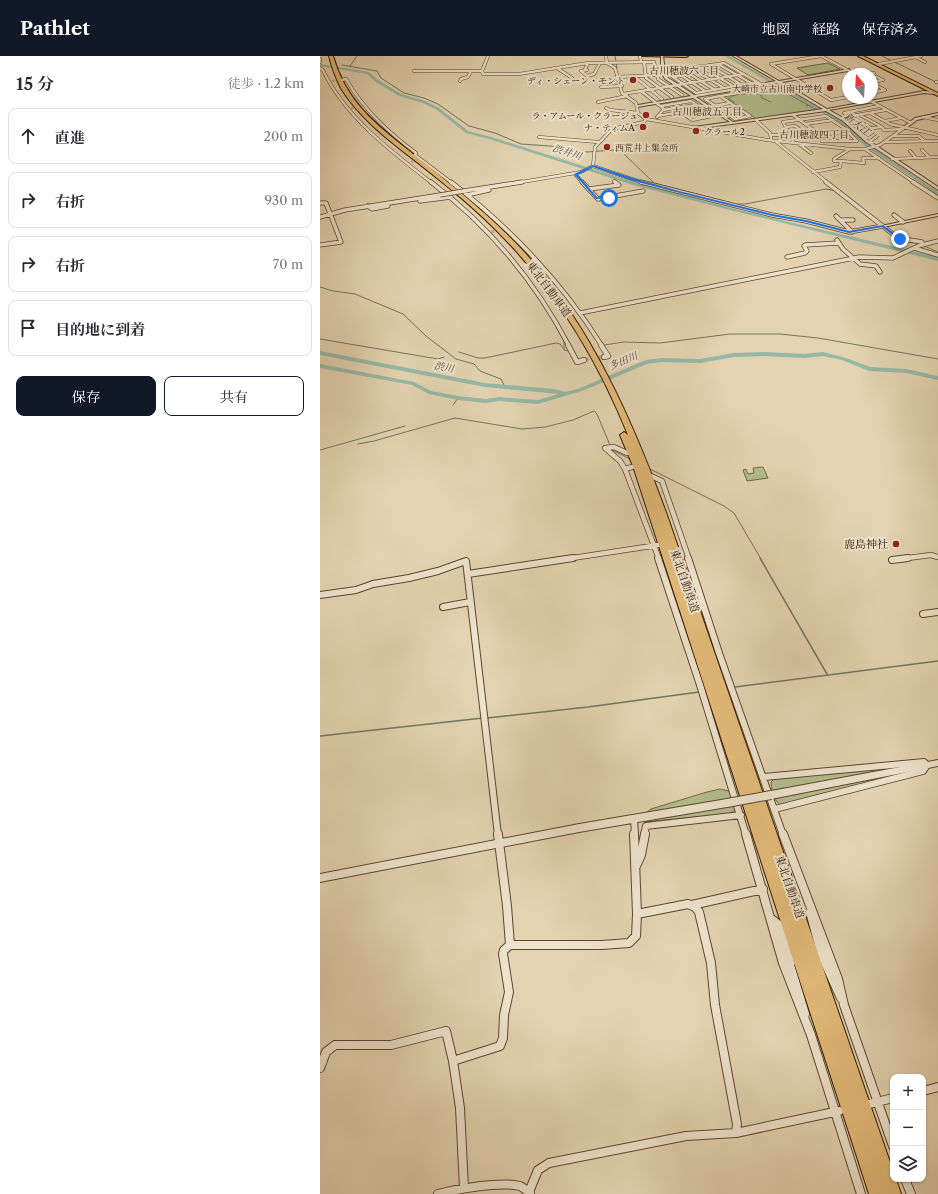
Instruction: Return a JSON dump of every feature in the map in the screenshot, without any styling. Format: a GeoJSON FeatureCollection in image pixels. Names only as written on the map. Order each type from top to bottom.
{"type":"FeatureCollection","features":[{"type":"Feature","properties":{"kind":"highway","name":"東北自動車道"},"geometry":{"type":"LineString","coordinates":[[327,56],[342,95],[366,121],[466,205],[517,255],[554,302],[594,363],[608,390],[639,467],[748,763],[893,1194]]}},
{"type":"Feature","properties":{"kind":"highway","name":"東北自動車道"},"geometry":{"type":"LineString","coordinates":[[331,56],[331,67]]}},
{"type":"Feature","properties":{"kind":"highway"},"geometry":{"type":"LineString","coordinates":[[641,56],[686,56]]}},
{"type":"Feature","properties":{"kind":"highway"},"geometry":{"type":"LineString","coordinates":[[860,56],[925,90],[937,94]]}},
{"type":"Feature","properties":{"kind":"highway"},"geometry":{"type":"LineString","coordinates":[[863,56],[937,94]]}},
{"type":"Feature","properties":{"kind":"highway","name":"東北自動車道"},"geometry":{"type":"LineString","coordinates":[[608,390],[629,452],[639,467],[877,1194]]}},
{"type":"Feature","properties":{"kind":"street"},"geometry":{"type":"LineString","coordinates":[[482,71],[488,56]]}},
{"type":"Feature","properties":{"kind":"street"},"geometry":{"type":"LineString","coordinates":[[606,56],[607,63],[615,68],[617,77],[621,82],[623,94]]}},
{"type":"Feature","properties":{"kind":"street"},"geometry":{"type":"LineString","coordinates":[[641,56],[645,76],[650,82],[672,97]]}},
{"type":"Feature","properties":{"kind":"street"},"geometry":{"type":"LineString","coordinates":[[662,56],[663,71],[666,78],[733,123]]}},
{"type":"Feature","properties":{"kind":"street"},"geometry":{"type":"LineString","coordinates":[[734,56],[856,130],[874,147],[938,190]]}},
{"type":"Feature","properties":{"kind":"street"},"geometry":{"type":"LineString","coordinates":[[791,56],[797,60]]}},
{"type":"Feature","properties":{"kind":"street"},"geometry":{"type":"LineString","coordinates":[[842,99],[832,100],[770,65],[821,56],[844,68]]}},
{"type":"Feature","properties":{"kind":"street"},"geometry":{"type":"LineString","coordinates":[[879,64],[921,56]]}},
{"type":"Feature","properties":{"kind":"street"},"geometry":{"type":"LineString","coordinates":[[915,57],[925,62]]}},
{"type":"Feature","properties":{"kind":"street"},"geometry":{"type":"LineString","coordinates":[[414,71],[482,71],[483,74],[515,74],[588,63],[654,62],[656,75],[660,81],[682,95],[653,100]]}},
{"type":"Feature","properties":{"kind":"street"},"geometry":{"type":"LineString","coordinates":[[656,71],[673,71],[724,62],[768,88],[720,96],[705,99],[735,119],[750,116],[720,96]]}},
{"type":"Feature","properties":{"kind":"street"},"geometry":{"type":"LineString","coordinates":[[588,63],[585,69],[587,70],[581,72],[587,76],[594,74],[600,63]]}},
{"type":"Feature","properties":{"kind":"street"},"geometry":{"type":"LineString","coordinates":[[718,64],[751,83]]}},
{"type":"Feature","properties":{"kind":"street"},"geometry":{"type":"LineString","coordinates":[[709,65],[742,85]]}},
{"type":"Feature","properties":{"kind":"street"},"geometry":{"type":"LineString","coordinates":[[700,66],[733,86]]}},
{"type":"Feature","properties":{"kind":"street"},"geometry":{"type":"LineString","coordinates":[[320,68],[323,70],[349,108],[395,152],[451,197],[512,258],[540,292],[577,362],[584,360]]}},
{"type":"Feature","properties":{"kind":"street"},"geometry":{"type":"LineString","coordinates":[[557,68],[572,78]]}},
{"type":"Feature","properties":{"kind":"street"},"geometry":{"type":"LineString","coordinates":[[691,68],[724,88]]}},
{"type":"Feature","properties":{"kind":"street"},"geometry":{"type":"LineString","coordinates":[[682,69],[715,90]]}},
{"type":"Feature","properties":{"kind":"street"},"geometry":{"type":"LineString","coordinates":[[460,81],[461,79],[468,77],[471,71]]}},
{"type":"Feature","properties":{"kind":"street"},"geometry":{"type":"LineString","coordinates":[[673,71],[705,91]]}},
{"type":"Feature","properties":{"kind":"street"},"geometry":{"type":"LineString","coordinates":[[638,106],[842,71]]}},
{"type":"Feature","properties":{"kind":"street"},"geometry":{"type":"LineString","coordinates":[[623,94],[744,74]]}},
{"type":"Feature","properties":{"kind":"street"},"geometry":{"type":"LineString","coordinates":[[617,77],[656,75]]}},
{"type":"Feature","properties":{"kind":"street"},"geometry":{"type":"LineString","coordinates":[[635,76],[638,81],[649,90],[662,98]]}},
{"type":"Feature","properties":{"kind":"street"},"geometry":{"type":"LineString","coordinates":[[681,76],[672,77],[696,93],[758,82]]}},
{"type":"Feature","properties":{"kind":"street"},"geometry":{"type":"LineString","coordinates":[[878,78],[883,80],[878,81]]}},
{"type":"Feature","properties":{"kind":"street"},"geometry":{"type":"LineString","coordinates":[[342,80],[346,79],[363,107],[381,124],[515,236],[580,313],[608,356],[604,357]]}},
{"type":"Feature","properties":{"kind":"street"},"geometry":{"type":"LineString","coordinates":[[794,87],[806,85]]}},
{"type":"Feature","properties":{"kind":"street"},"geometry":{"type":"LineString","coordinates":[[601,87],[622,86]]}},
{"type":"Feature","properties":{"kind":"street"},"geometry":{"type":"LineString","coordinates":[[878,86],[885,90],[878,92]]}},
{"type":"Feature","properties":{"kind":"street"},"geometry":{"type":"LineString","coordinates":[[799,91],[812,88]]}},
{"type":"Feature","properties":{"kind":"street"},"geometry":{"type":"LineString","coordinates":[[878,101],[925,90]]}},
{"type":"Feature","properties":{"kind":"street"},"geometry":{"type":"LineString","coordinates":[[641,91],[661,106],[663,110]]}},
{"type":"Feature","properties":{"kind":"street"},"geometry":{"type":"LineString","coordinates":[[623,94],[628,96],[638,106],[638,113]]}},
{"type":"Feature","properties":{"kind":"street"},"geometry":{"type":"LineString","coordinates":[[598,102],[628,96]]}},
{"type":"Feature","properties":{"kind":"street"},"geometry":{"type":"LineString","coordinates":[[661,106],[690,101],[712,116],[692,120],[681,112]]}},
{"type":"Feature","properties":{"kind":"street"},"geometry":{"type":"LineString","coordinates":[[658,116],[730,103]]}},
{"type":"Feature","properties":{"kind":"street"},"geometry":{"type":"LineString","coordinates":[[695,128],[823,111],[861,104]]}},
{"type":"Feature","properties":{"kind":"street"},"geometry":{"type":"LineString","coordinates":[[876,104],[911,123]]}},
{"type":"Feature","properties":{"kind":"street"},"geometry":{"type":"LineString","coordinates":[[654,119],[663,110],[696,105]]}},
{"type":"Feature","properties":{"kind":"street"},"geometry":{"type":"LineString","coordinates":[[871,128],[844,112],[879,106]]}},
{"type":"Feature","properties":{"kind":"street"},"geometry":{"type":"LineString","coordinates":[[606,108],[609,110],[638,113],[646,119],[654,119],[695,128],[773,141],[852,149],[867,149],[874,147],[885,142],[911,123],[923,117],[938,114]]}},
{"type":"Feature","properties":{"kind":"street"},"geometry":{"type":"LineString","coordinates":[[850,116],[886,110]]}},
{"type":"Feature","properties":{"kind":"street"},"geometry":{"type":"LineString","coordinates":[[870,113],[903,128],[937,135]]}},
{"type":"Feature","properties":{"kind":"street"},"geometry":{"type":"LineString","coordinates":[[860,114],[884,130],[903,128]]}},
{"type":"Feature","properties":{"kind":"street"},"geometry":{"type":"LineString","coordinates":[[888,114],[893,114]]}},
{"type":"Feature","properties":{"kind":"street"},"geometry":{"type":"LineString","coordinates":[[793,115],[819,134],[823,146]]}},
{"type":"Feature","properties":{"kind":"street"},"geometry":{"type":"LineString","coordinates":[[794,143],[783,122],[826,116],[850,133],[867,149],[938,198]]}},
{"type":"Feature","properties":{"kind":"street"},"geometry":{"type":"LineString","coordinates":[[877,116],[882,116]]}},
{"type":"Feature","properties":{"kind":"street"},"geometry":{"type":"LineString","coordinates":[[923,117],[938,120]]}},
{"type":"Feature","properties":{"kind":"street"},"geometry":{"type":"LineString","coordinates":[[885,121],[901,118]]}},
{"type":"Feature","properties":{"kind":"street"},"geometry":{"type":"LineString","coordinates":[[593,166],[593,152],[598,142],[612,129],[644,122],[646,119]]}},
{"type":"Feature","properties":{"kind":"street"},"geometry":{"type":"LineString","coordinates":[[756,120],[771,135],[773,141],[882,226],[903,240],[917,242],[938,240]]}},
{"type":"Feature","properties":{"kind":"street"},"geometry":{"type":"LineString","coordinates":[[805,124],[832,120]]}},
{"type":"Feature","properties":{"kind":"street"},"geometry":{"type":"LineString","coordinates":[[786,127],[795,126],[806,134]]}},
{"type":"Feature","properties":{"kind":"street"},"geometry":{"type":"LineString","coordinates":[[918,131],[923,127]]}},
{"type":"Feature","properties":{"kind":"street"},"geometry":{"type":"LineString","coordinates":[[856,130],[882,128]]}},
{"type":"Feature","properties":{"kind":"street"},"geometry":{"type":"LineString","coordinates":[[929,133],[934,130]]}},
{"type":"Feature","properties":{"kind":"street"},"geometry":{"type":"LineString","coordinates":[[771,135],[850,133]]}},
{"type":"Feature","properties":{"kind":"street"},"geometry":{"type":"LineString","coordinates":[[894,136],[919,136],[924,141]]}},
{"type":"Feature","properties":{"kind":"street"},"geometry":{"type":"LineString","coordinates":[[894,136],[898,142]]}},
{"type":"Feature","properties":{"kind":"street"},"geometry":{"type":"LineString","coordinates":[[539,137],[598,142]]}},
{"type":"Feature","properties":{"kind":"street"},"geometry":{"type":"LineString","coordinates":[[822,142],[857,141]]}},
{"type":"Feature","properties":{"kind":"street"},"geometry":{"type":"LineString","coordinates":[[885,142],[938,141]]}},
{"type":"Feature","properties":{"kind":"street"},"geometry":{"type":"LineString","coordinates":[[799,143],[811,153]]}},
{"type":"Feature","properties":{"kind":"street"},"geometry":{"type":"LineString","coordinates":[[852,149],[834,161],[864,163],[863,158],[880,158]]}},
{"type":"Feature","properties":{"kind":"street"},"geometry":{"type":"LineString","coordinates":[[922,150],[929,157]]}},
{"type":"Feature","properties":{"kind":"street"},"geometry":{"type":"LineString","coordinates":[[910,151],[916,158]]}},
{"type":"Feature","properties":{"kind":"street"},"geometry":{"type":"LineString","coordinates":[[395,152],[418,171]]}},
{"type":"Feature","properties":{"kind":"street"},"geometry":{"type":"LineString","coordinates":[[416,153],[416,155],[432,167]]}},
{"type":"Feature","properties":{"kind":"street"},"geometry":{"type":"LineString","coordinates":[[892,159],[938,157]]}},
{"type":"Feature","properties":{"kind":"street"},"geometry":{"type":"LineString","coordinates":[[813,172],[840,167],[841,161]]}},
{"type":"Feature","properties":{"kind":"street"},"geometry":{"type":"LineString","coordinates":[[320,218],[331,214],[368,206],[575,174],[593,166],[632,179],[677,191],[772,215],[852,232],[938,215]]}},
{"type":"Feature","properties":{"kind":"street"},"geometry":{"type":"LineString","coordinates":[[575,174],[598,199],[643,192]]}},
{"type":"Feature","properties":{"kind":"street"},"geometry":{"type":"LineString","coordinates":[[458,188],[536,178],[540,179]]}},
{"type":"Feature","properties":{"kind":"street"},"geometry":{"type":"LineString","coordinates":[[467,195],[514,185],[539,182],[541,181],[540,179]]}},
{"type":"Feature","properties":{"kind":"street"},"geometry":{"type":"LineString","coordinates":[[589,189],[619,185],[614,181]]}},
{"type":"Feature","properties":{"kind":"street"},"geometry":{"type":"LineString","coordinates":[[368,206],[375,209],[403,203],[451,197]]}},
{"type":"Feature","properties":{"kind":"street"},"geometry":{"type":"LineString","coordinates":[[320,203],[326,202],[341,242],[320,245]]}},
{"type":"Feature","properties":{"kind":"street"},"geometry":{"type":"LineString","coordinates":[[894,215],[903,222]]}},
{"type":"Feature","properties":{"kind":"street"},"geometry":{"type":"LineString","coordinates":[[836,216],[852,232]]}},
{"type":"Feature","properties":{"kind":"street"},"geometry":{"type":"LineString","coordinates":[[497,220],[496,222],[503,229],[515,236]]}},
{"type":"Feature","properties":{"kind":"street"},"geometry":{"type":"LineString","coordinates":[[840,220],[853,220]]}},
{"type":"Feature","properties":{"kind":"street"},"geometry":{"type":"LineString","coordinates":[[476,221],[490,232],[497,242]]}},
{"type":"Feature","properties":{"kind":"street"},"geometry":{"type":"LineString","coordinates":[[580,313],[854,258],[864,257],[891,259],[902,255],[913,248],[938,240]]}},
{"type":"Feature","properties":{"kind":"street"},"geometry":{"type":"LineString","coordinates":[[788,257],[805,253],[805,245],[838,241],[863,265],[876,266],[880,272]]}},
{"type":"Feature","properties":{"kind":"street"},"geometry":{"type":"LineString","coordinates":[[913,248],[938,255]]}},
{"type":"Feature","properties":{"kind":"street"},"geometry":{"type":"LineString","coordinates":[[629,452],[611,447],[605,448],[607,452],[620,460],[639,467],[662,481],[717,653],[764,777],[790,855],[838,979],[844,1005],[873,1103],[890,1140]]}},
{"type":"Feature","properties":{"kind":"street"},"geometry":{"type":"LineString","coordinates":[[639,467],[656,545],[693,656],[764,889],[783,963],[811,1035]]}},
{"type":"Feature","properties":{"kind":"street"},"geometry":{"type":"LineString","coordinates":[[468,574],[656,545]]}},
{"type":"Feature","properties":{"kind":"street"},"geometry":{"type":"LineString","coordinates":[[892,560],[931,555],[938,557]]}},
{"type":"Feature","properties":{"kind":"street"},"geometry":{"type":"LineString","coordinates":[[320,595],[356,590],[373,584],[408,578],[438,571],[466,561],[483,719],[507,906],[510,945]]}},
{"type":"Feature","properties":{"kind":"street"},"geometry":{"type":"LineString","coordinates":[[443,607],[470,602]]}},
{"type":"Feature","properties":{"kind":"street"},"geometry":{"type":"LineString","coordinates":[[923,614],[938,612]]}},
{"type":"Feature","properties":{"kind":"street"},"geometry":{"type":"LineString","coordinates":[[764,777],[924,762],[927,765]]}},
{"type":"Feature","properties":{"kind":"street"},"geometry":{"type":"LineString","coordinates":[[320,878],[499,843],[772,795],[938,763]]}},
{"type":"Feature","properties":{"kind":"street"},"geometry":{"type":"LineString","coordinates":[[775,809],[923,771],[927,765]]}},
{"type":"Feature","properties":{"kind":"street"},"geometry":{"type":"LineString","coordinates":[[636,866],[641,855],[646,826],[741,815]]}},
{"type":"Feature","properties":{"kind":"street"},"geometry":{"type":"LineString","coordinates":[[453,1061],[500,1046],[501,1044],[509,992],[503,954],[504,950],[510,945],[602,945],[629,943],[636,936],[637,914],[634,819]]}},
{"type":"Feature","properties":{"kind":"street"},"geometry":{"type":"LineString","coordinates":[[637,914],[688,904],[692,905],[764,889]]}},
{"type":"Feature","properties":{"kind":"street"},"geometry":{"type":"LineString","coordinates":[[807,896],[821,955],[844,1005]]}},
{"type":"Feature","properties":{"kind":"street"},"geometry":{"type":"LineString","coordinates":[[692,905],[699,912],[711,963],[714,1005],[737,1124],[736,1133]]}},
{"type":"Feature","properties":{"kind":"street"},"geometry":{"type":"LineString","coordinates":[[772,920],[778,924],[792,961],[790,965],[811,1035],[862,1194]]}},
{"type":"Feature","properties":{"kind":"street"},"geometry":{"type":"LineString","coordinates":[[320,1068],[326,1052],[330,1047],[335,1045],[391,1045],[446,1031],[453,1061],[460,1108],[464,1188]]}},
{"type":"Feature","properties":{"kind":"street"},"geometry":{"type":"LineString","coordinates":[[926,1090],[938,1087]]}},
{"type":"Feature","properties":{"kind":"street"},"geometry":{"type":"LineString","coordinates":[[873,1103],[890,1099]]}},
{"type":"Feature","properties":{"kind":"street"},"geometry":{"type":"LineString","coordinates":[[438,1194],[464,1188],[508,1185],[521,1186],[530,1193],[538,1170],[548,1162],[686,1136],[736,1133],[836,1112]]}},
{"type":"Feature","properties":{"kind":"street"},"geometry":{"type":"LineString","coordinates":[[906,1182],[910,1194]]}},
{"type":"Feature","properties":{"kind":"green space"},"geometry":{"type":"Polygon","coordinates":[[[828,63],[840,69],[808,75],[797,68],[828,63]]]}},
{"type":"Feature","properties":{"kind":"green space"},"geometry":{"type":"Polygon","coordinates":[[[776,87],[817,110],[757,119],[721,97],[776,87]]]}},
{"type":"Feature","properties":{"kind":"green space"},"geometry":{"type":"Polygon","coordinates":[[[763,467],[768,478],[747,481],[743,470],[746,469],[748,474],[754,473],[753,468],[763,467]]]}},
{"type":"Feature","properties":{"kind":"green space"},"geometry":{"type":"Polygon","coordinates":[[[916,764],[772,792],[771,782],[775,778],[916,764]]]}},
{"type":"Feature","properties":{"kind":"green space"},"geometry":{"type":"Polygon","coordinates":[[[919,770],[780,805],[774,798],[919,770]]]}},
{"type":"Feature","properties":{"kind":"green space"},"geometry":{"type":"Polygon","coordinates":[[[720,789],[729,791],[732,799],[646,813],[651,809],[720,789]]]}},
{"type":"Feature","properties":{"kind":"green space"},"geometry":{"type":"Polygon","coordinates":[[[734,805],[735,810],[729,814],[644,822],[643,820],[734,805]]]}},
{"type":"Feature","properties":{"kind":"waterway"},"geometry":{"type":"LineString","coordinates":[[350,66],[357,56]]}},
{"type":"Feature","properties":{"kind":"waterway"},"geometry":{"type":"LineString","coordinates":[[615,56],[616,62]]}},
{"type":"Feature","properties":{"kind":"waterway","name":"新大江川"},"geometry":{"type":"LineString","coordinates":[[727,56],[841,122],[866,145],[938,194]]}},
{"type":"Feature","properties":{"kind":"waterway"},"geometry":{"type":"LineString","coordinates":[[882,56],[938,83]]}},
{"type":"Feature","properties":{"kind":"waterway"},"geometry":{"type":"LineString","coordinates":[[616,63],[617,68]]}},
{"type":"Feature","properties":{"kind":"waterway","name":"渋井川"},"geometry":{"type":"LineString","coordinates":[[320,65],[368,73],[377,81],[400,95],[424,102],[438,109],[467,132],[635,184],[734,210],[938,259]]}},
{"type":"Feature","properties":{"kind":"waterway"},"geometry":{"type":"LineString","coordinates":[[342,65],[377,71],[381,78],[404,93],[424,98],[438,104],[469,126],[495,133],[521,144],[563,147],[587,152],[614,150],[621,151],[654,183],[736,204],[745,204],[826,189],[836,191]]}},
{"type":"Feature","properties":{"kind":"waterway"},"geometry":{"type":"LineString","coordinates":[[735,95],[752,93]]}},
{"type":"Feature","properties":{"kind":"waterway"},"geometry":{"type":"LineString","coordinates":[[754,93],[759,93],[762,98],[771,102]]}},
{"type":"Feature","properties":{"kind":"waterway"},"geometry":{"type":"LineString","coordinates":[[733,96],[728,99],[734,102]]}},
{"type":"Feature","properties":{"kind":"waterway","name":"新大江川"},"geometry":{"type":"LineString","coordinates":[[806,106],[812,105]]}},
{"type":"Feature","properties":{"kind":"waterway"},"geometry":{"type":"LineString","coordinates":[[469,216],[496,244]]}},
{"type":"Feature","properties":{"kind":"waterway"},"geometry":{"type":"LineString","coordinates":[[903,241],[913,243]]}},
{"type":"Feature","properties":{"kind":"waterway"},"geometry":{"type":"LineString","coordinates":[[924,246],[938,252]]}},
{"type":"Feature","properties":{"kind":"waterway"},"geometry":{"type":"LineString","coordinates":[[320,287],[333,291],[355,294],[403,314],[426,336],[456,359],[474,364],[480,371],[501,379],[505,387]]}},
{"type":"Feature","properties":{"kind":"waterway"},"geometry":{"type":"LineString","coordinates":[[556,327],[564,341],[564,349]]}},
{"type":"Feature","properties":{"kind":"waterway"},"geometry":{"type":"LineString","coordinates":[[604,345],[624,342],[660,343],[730,334],[780,334],[818,338],[938,359]]}},
{"type":"Feature","properties":{"kind":"waterway"},"geometry":{"type":"LineString","coordinates":[[320,339],[438,359],[444,357]]}},
{"type":"Feature","properties":{"kind":"waterway"},"geometry":{"type":"LineString","coordinates":[[459,352],[478,358],[485,358],[556,343],[560,344],[564,349]]}},
{"type":"Feature","properties":{"kind":"waterway"},"geometry":{"type":"LineString","coordinates":[[564,349],[571,352]]}},
{"type":"Feature","properties":{"kind":"waterway","name":"渋川"},"geometry":{"type":"LineString","coordinates":[[320,353],[485,385],[554,391],[565,394]]}},
{"type":"Feature","properties":{"kind":"waterway","name":"多田川"},"geometry":{"type":"LineString","coordinates":[[320,366],[414,384],[429,392],[458,398],[486,401],[499,399],[538,402],[580,390],[646,362],[662,360],[700,361],[734,355],[764,354],[804,356],[823,354],[844,359],[869,369],[906,371],[938,378]]}},
{"type":"Feature","properties":{"kind":"waterway","name":"多田川"},"geometry":{"type":"LineString","coordinates":[[453,405],[458,398]]}},
{"type":"Feature","properties":{"kind":"waterway"},"geometry":{"type":"LineString","coordinates":[[358,444],[374,441],[455,418],[522,429],[545,427],[573,420],[594,411],[597,414],[612,450],[632,460]]}},
{"type":"Feature","properties":{"kind":"waterway"},"geometry":{"type":"LineString","coordinates":[[320,450],[405,426]]}},
{"type":"Feature","properties":{"kind":"waterway"},"geometry":{"type":"LineString","coordinates":[[648,468],[724,506],[734,513],[761,559]]}},
{"type":"Feature","properties":{"kind":"waterway"},"geometry":{"type":"LineString","coordinates":[[760,558],[827,674]]}},
{"type":"Feature","properties":{"kind":"waterway"},"geometry":{"type":"LineString","coordinates":[[735,687],[938,661]]}},
{"type":"Feature","properties":{"kind":"waterway"},"geometry":{"type":"LineString","coordinates":[[487,718],[588,707],[699,692]]}},
{"type":"Feature","properties":{"kind":"waterway"},"geometry":{"type":"LineString","coordinates":[[320,736],[483,718]]}},
{"type":"Feature","properties":{"kind":"tunnel"},"geometry":{"type":"LineString","coordinates":[[332,81],[342,80]]}},
{"type":"Feature","properties":{"kind":"tunnel"},"geometry":{"type":"LineString","coordinates":[[351,108],[361,108]]}},
{"type":"Feature","properties":{"kind":"tunnel"},"geometry":{"type":"LineString","coordinates":[[411,162],[421,160]]}},
{"type":"Feature","properties":{"kind":"tunnel"},"geometry":{"type":"LineString","coordinates":[[491,232],[502,229]]}},
{"type":"Feature","properties":{"kind":"tunnel"},"geometry":{"type":"LineString","coordinates":[[542,292],[557,289]]}},
{"type":"Feature","properties":{"kind":"tunnel"},"geometry":{"type":"LineString","coordinates":[[584,360],[604,357]]}},
{"type":"Feature","properties":{"kind":"place","name":"ディ・シェーン・モント"},"geometry":{"type":"Point","coordinates":[633,80]}},
{"type":"Feature","properties":{"kind":"place","name":"大崎市立古川南中学校"},"geometry":{"type":"Point","coordinates":[830,88]}},
{"type":"Feature","properties":{"kind":"place","name":"ラ・アムール・クラージュ"},"geometry":{"type":"Point","coordinates":[646,115]}},
{"type":"Feature","properties":{"kind":"place","name":"ナ・ティムA"},"geometry":{"type":"Point","coordinates":[643,127]}},
{"type":"Feature","properties":{"kind":"place","name":"クラール2"},"geometry":{"type":"Point","coordinates":[696,131]}},
{"type":"Feature","properties":{"kind":"place","name":"西荒井上集会所"},"geometry":{"type":"Point","coordinates":[607,147]}},
{"type":"Feature","properties":{"kind":"place","name":"鹿島神社"},"geometry":{"type":"Point","coordinates":[896,544]}},
{"type":"Feature","properties":{"kind":"district","name":"古川穂波六丁目"},"geometry":{"type":"Point","coordinates":[684,70]}},
{"type":"Feature","properties":{"kind":"district","name":"古川穂波五丁目"},"geometry":{"type":"Point","coordinates":[707,111]}},
{"type":"Feature","properties":{"kind":"district","name":"古川穂波四丁目"},"geometry":{"type":"Point","coordinates":[814,134]}},
{"type":"Feature","properties":{"kind":"route"},"geometry":{"type":"LineString","coordinates":[[609,198],[596,198],[575,174],[593,166],[632,179],[677,191],[772,215],[806,221],[849,232],[883,226],[900,239]]}}]}
